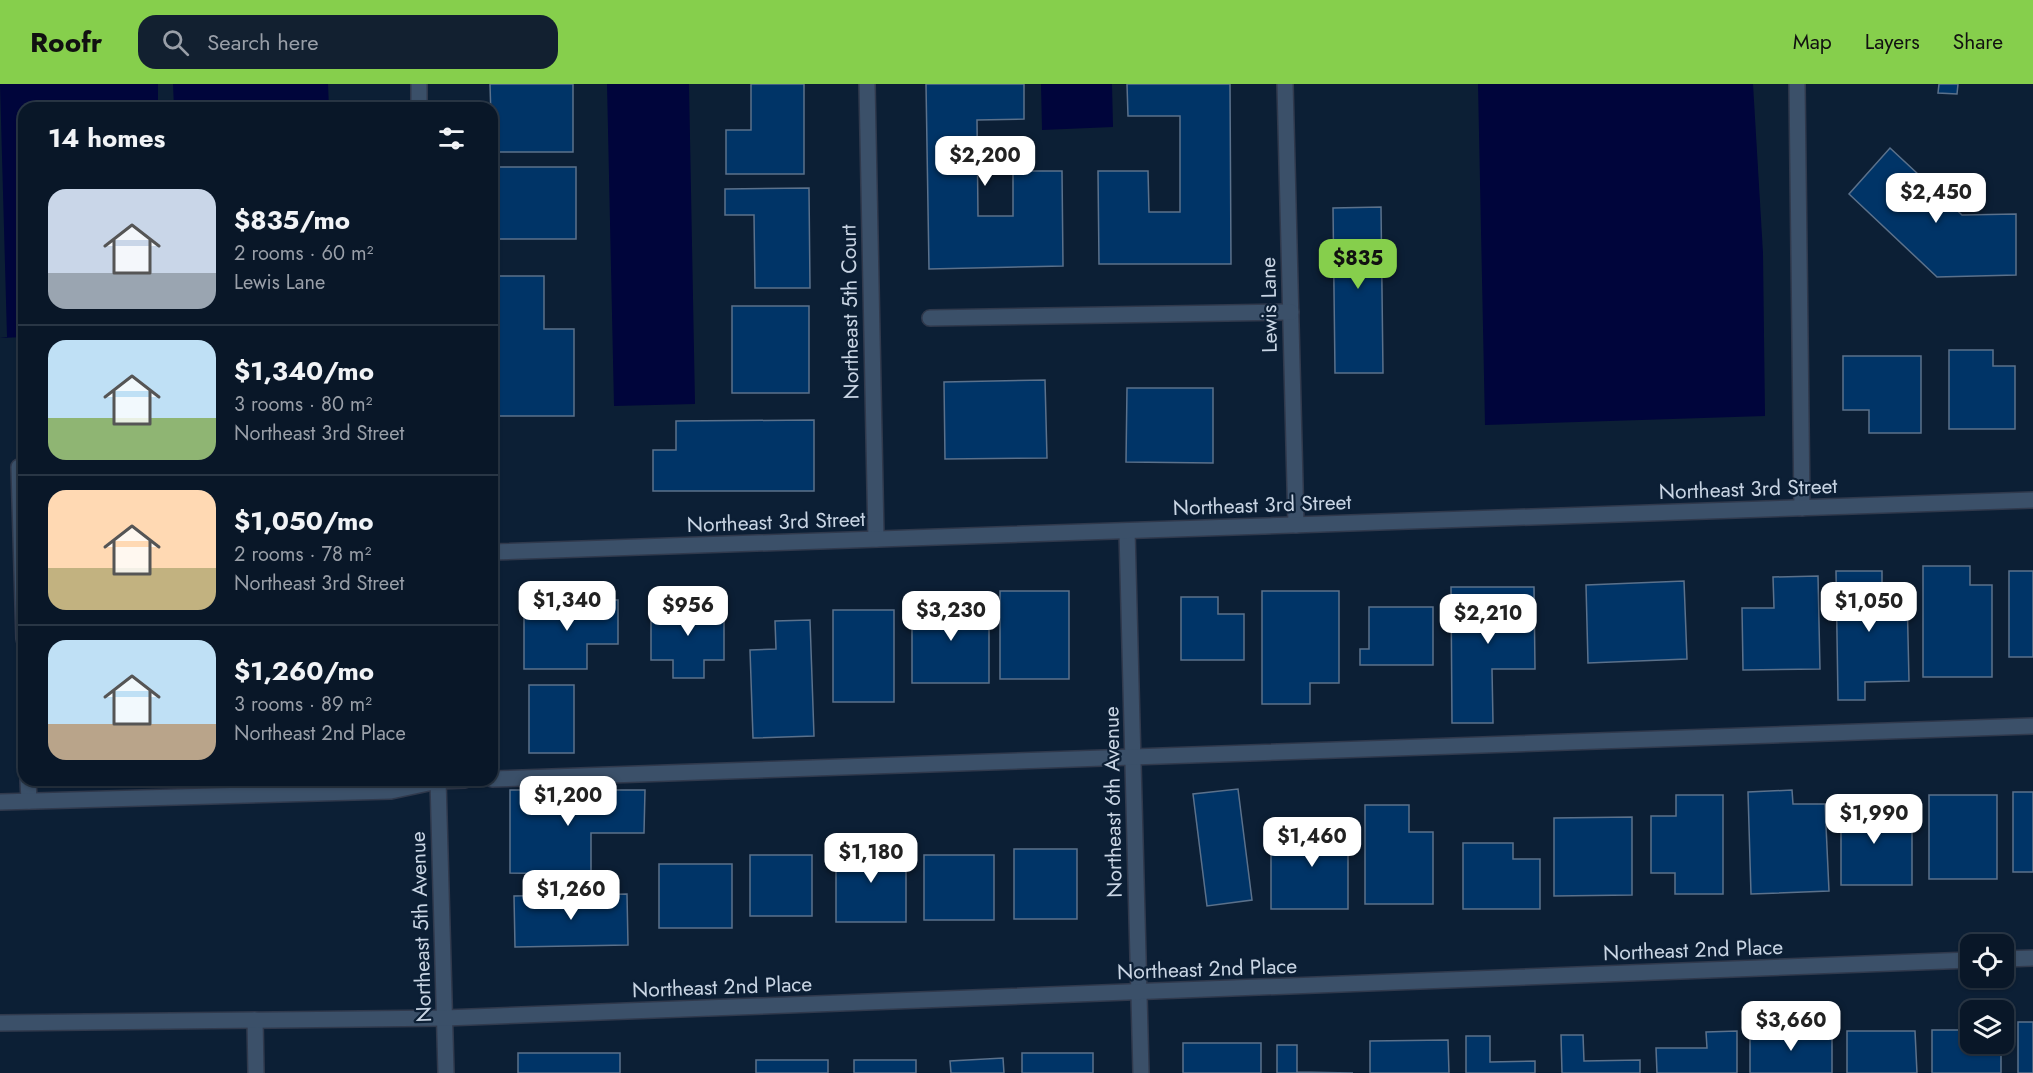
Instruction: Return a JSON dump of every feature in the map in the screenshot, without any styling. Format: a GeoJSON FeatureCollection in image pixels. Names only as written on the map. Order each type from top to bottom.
{"type":"FeatureCollection","features":[{"type":"Feature","properties":{"kind":"street"},"geometry":{"type":"LineString","coordinates":[[419,84],[419,102]]}},
{"type":"Feature","properties":{"kind":"street","name":"Northeast 5th Court"},"geometry":{"type":"LineString","coordinates":[[867,84],[876,539]]}},
{"type":"Feature","properties":{"kind":"street","name":"Lewis Lane"},"geometry":{"type":"LineString","coordinates":[[1285,84],[1296,525]]}},
{"type":"Feature","properties":{"kind":"street"},"geometry":{"type":"LineString","coordinates":[[1797,84],[1802,508]]}},
{"type":"Feature","properties":{"kind":"street"},"geometry":{"type":"LineString","coordinates":[[930,318],[1291,312]]}},
{"type":"Feature","properties":{"kind":"street","name":"Northeast 3rd Street"},"geometry":{"type":"LineString","coordinates":[[498,552],[2033,500]]}},
{"type":"Feature","properties":{"kind":"street","name":"Northeast 6th Avenue"},"geometry":{"type":"LineString","coordinates":[[1127,531],[1141,1073]]}},
{"type":"Feature","properties":{"kind":"street"},"geometry":{"type":"LineString","coordinates":[[498,779],[2033,726]]}},
{"type":"Feature","properties":{"kind":"street"},"geometry":{"type":"LineString","coordinates":[[28,786],[29,801]]}},
{"type":"Feature","properties":{"kind":"street"},"geometry":{"type":"LineString","coordinates":[[0,802],[391,791],[414,786]]}},
{"type":"Feature","properties":{"kind":"street","name":"Northeast 5th Avenue"},"geometry":{"type":"LineString","coordinates":[[438,786],[446,1073]]}},
{"type":"Feature","properties":{"kind":"street"},"geometry":{"type":"LineString","coordinates":[[2014,959],[2033,958]]}},
{"type":"Feature","properties":{"kind":"street","name":"Northeast 2nd Place"},"geometry":{"type":"LineString","coordinates":[[0,1023],[445,1018],[1960,960]]}},
{"type":"Feature","properties":{"kind":"street"},"geometry":{"type":"LineString","coordinates":[[255,1020],[256,1073]]}},
{"type":"Feature","properties":{"kind":"shaded area"},"geometry":{"type":"Polygon","coordinates":[[[0,84],[328,84],[329,102],[18,102],[18,337],[0,338],[0,84]]]}},
{"type":"Feature","properties":{"kind":"shaded area"},"geometry":{"type":"Polygon","coordinates":[[[607,84],[689,84],[695,404],[614,406],[607,84]]]}},
{"type":"Feature","properties":{"kind":"shaded area"},"geometry":{"type":"Polygon","coordinates":[[[1041,84],[1112,84],[1113,127],[1042,130],[1041,84]]]}},
{"type":"Feature","properties":{"kind":"shaded area"},"geometry":{"type":"Polygon","coordinates":[[[1478,84],[1753,84],[1763,253],[1765,416],[1485,425],[1478,84]]]}},
{"type":"Feature","properties":{"kind":"pier"},"geometry":{"type":"Polygon","coordinates":[[[0,84],[7,337],[0,338],[0,84]]]}},
{"type":"Feature","properties":{"kind":"pier"},"geometry":{"type":"Polygon","coordinates":[[[158,84],[173,84],[174,102],[158,102],[158,84]]]}},
{"type":"Feature","properties":{"kind":"building"},"geometry":{"type":"Polygon","coordinates":[[[490,84],[573,84],[573,152],[498,152],[498,102],[491,102],[490,84]]]}},
{"type":"Feature","properties":{"kind":"building"},"geometry":{"type":"Polygon","coordinates":[[[751,84],[804,84],[804,174],[726,174],[726,130],[751,130],[751,84]]]}},
{"type":"Feature","properties":{"kind":"building"},"geometry":{"type":"Polygon","coordinates":[[[926,84],[1024,84],[1024,119],[977,120],[978,216],[1013,216],[1013,171],[1062,171],[1063,266],[929,269],[926,84]]]}},
{"type":"Feature","properties":{"kind":"building"},"geometry":{"type":"Polygon","coordinates":[[[1127,84],[1230,84],[1231,264],[1099,264],[1098,171],[1148,171],[1149,212],[1180,212],[1180,116],[1128,116],[1127,84]]]}},
{"type":"Feature","properties":{"kind":"building"},"geometry":{"type":"Polygon","coordinates":[[[1939,84],[1958,84],[1957,94],[1938,93],[1939,84]]]}},
{"type":"Feature","properties":{"kind":"building"},"geometry":{"type":"Polygon","coordinates":[[[1890,148],[1962,215],[2016,214],[2016,275],[1937,277],[1849,194],[1890,148]]]}},
{"type":"Feature","properties":{"kind":"building"},"geometry":{"type":"Polygon","coordinates":[[[498,167],[576,167],[576,239],[498,239],[498,167]]]}},
{"type":"Feature","properties":{"kind":"building"},"geometry":{"type":"Polygon","coordinates":[[[809,188],[810,288],[755,288],[754,215],[725,215],[725,189],[809,188]]]}},
{"type":"Feature","properties":{"kind":"building"},"geometry":{"type":"Polygon","coordinates":[[[1381,207],[1383,373],[1335,373],[1333,208],[1381,207]]]}},
{"type":"Feature","properties":{"kind":"building"},"geometry":{"type":"Polygon","coordinates":[[[498,276],[544,276],[544,329],[574,329],[574,416],[498,416],[498,276]]]}},
{"type":"Feature","properties":{"kind":"building"},"geometry":{"type":"Polygon","coordinates":[[[732,306],[809,306],[809,393],[732,393],[732,306]]]}},
{"type":"Feature","properties":{"kind":"building"},"geometry":{"type":"Polygon","coordinates":[[[1949,350],[1993,350],[1993,366],[2015,366],[2015,429],[1949,429],[1949,350]]]}},
{"type":"Feature","properties":{"kind":"building"},"geometry":{"type":"Polygon","coordinates":[[[1843,356],[1921,356],[1921,433],[1869,433],[1869,410],[1843,410],[1843,356]]]}},
{"type":"Feature","properties":{"kind":"building"},"geometry":{"type":"Polygon","coordinates":[[[1045,380],[1047,458],[945,459],[944,382],[1045,380]]]}},
{"type":"Feature","properties":{"kind":"building"},"geometry":{"type":"Polygon","coordinates":[[[1127,388],[1213,388],[1213,463],[1126,462],[1127,388]]]}},
{"type":"Feature","properties":{"kind":"building"},"geometry":{"type":"Polygon","coordinates":[[[814,420],[814,491],[653,491],[653,450],[676,450],[676,421],[814,420]]]}},
{"type":"Feature","properties":{"kind":"building"},"geometry":{"type":"Polygon","coordinates":[[[1923,566],[1970,566],[1970,585],[1992,585],[1992,677],[1923,677],[1923,566]]]}},
{"type":"Feature","properties":{"kind":"building"},"geometry":{"type":"Polygon","coordinates":[[[1836,571],[1882,571],[1882,592],[1907,592],[1909,681],[1865,682],[1865,700],[1838,700],[1836,571]]]}},
{"type":"Feature","properties":{"kind":"building"},"geometry":{"type":"Polygon","coordinates":[[[2009,571],[2033,571],[2033,657],[2009,657],[2009,571]]]}},
{"type":"Feature","properties":{"kind":"building"},"geometry":{"type":"Polygon","coordinates":[[[1818,576],[1820,669],[1743,670],[1742,608],[1774,608],[1773,577],[1818,576]]]}},
{"type":"Feature","properties":{"kind":"building"},"geometry":{"type":"Polygon","coordinates":[[[1684,581],[1687,659],[1588,663],[1586,585],[1684,581]]]}},
{"type":"Feature","properties":{"kind":"building"},"geometry":{"type":"Polygon","coordinates":[[[1451,587],[1534,587],[1535,669],[1492,669],[1493,723],[1452,723],[1451,587]]]}},
{"type":"Feature","properties":{"kind":"building"},"geometry":{"type":"Polygon","coordinates":[[[1000,591],[1069,591],[1069,679],[1000,679],[1000,591]]]}},
{"type":"Feature","properties":{"kind":"building"},"geometry":{"type":"Polygon","coordinates":[[[1262,591],[1339,591],[1339,683],[1310,683],[1310,704],[1262,704],[1262,591]]]}},
{"type":"Feature","properties":{"kind":"building"},"geometry":{"type":"Polygon","coordinates":[[[1181,597],[1218,597],[1218,614],[1244,614],[1244,660],[1181,660],[1181,597]]]}},
{"type":"Feature","properties":{"kind":"building"},"geometry":{"type":"Polygon","coordinates":[[[524,600],[618,600],[618,644],[587,644],[587,669],[524,669],[524,600]]]}},
{"type":"Feature","properties":{"kind":"building"},"geometry":{"type":"Polygon","coordinates":[[[989,601],[989,683],[912,683],[912,602],[989,601]]]}},
{"type":"Feature","properties":{"kind":"building"},"geometry":{"type":"Polygon","coordinates":[[[651,606],[724,606],[724,660],[704,660],[704,678],[673,678],[673,660],[651,660],[651,606]]]}},
{"type":"Feature","properties":{"kind":"building"},"geometry":{"type":"Polygon","coordinates":[[[1369,607],[1433,607],[1433,665],[1360,665],[1360,649],[1369,649],[1369,607]]]}},
{"type":"Feature","properties":{"kind":"building"},"geometry":{"type":"Polygon","coordinates":[[[833,610],[894,610],[894,702],[833,702],[833,610]]]}},
{"type":"Feature","properties":{"kind":"building"},"geometry":{"type":"Polygon","coordinates":[[[810,620],[814,736],[753,738],[750,650],[776,649],[775,621],[810,620]]]}},
{"type":"Feature","properties":{"kind":"building"},"geometry":{"type":"Polygon","coordinates":[[[529,685],[574,685],[574,753],[529,753],[529,685]]]}},
{"type":"Feature","properties":{"kind":"building"},"geometry":{"type":"Polygon","coordinates":[[[1238,789],[1252,900],[1207,906],[1193,794],[1238,789]]]}},
{"type":"Feature","properties":{"kind":"building"},"geometry":{"type":"Polygon","coordinates":[[[510,790],[645,790],[644,833],[591,833],[591,874],[510,873],[510,790]]]}},
{"type":"Feature","properties":{"kind":"building"},"geometry":{"type":"Polygon","coordinates":[[[1792,790],[1793,804],[1825,804],[1829,891],[1751,894],[1748,792],[1792,790]]]}},
{"type":"Feature","properties":{"kind":"building"},"geometry":{"type":"Polygon","coordinates":[[[2013,792],[2033,792],[2033,872],[2013,872],[2013,792]]]}},
{"type":"Feature","properties":{"kind":"building"},"geometry":{"type":"Polygon","coordinates":[[[1676,795],[1723,795],[1723,894],[1675,894],[1675,873],[1651,873],[1651,816],[1676,816],[1676,795]]]}},
{"type":"Feature","properties":{"kind":"building"},"geometry":{"type":"Polygon","coordinates":[[[1929,795],[1997,795],[1997,879],[1929,879],[1929,795]]]}},
{"type":"Feature","properties":{"kind":"building"},"geometry":{"type":"Polygon","coordinates":[[[1841,798],[1888,798],[1888,820],[1912,820],[1912,885],[1841,885],[1841,798]]]}},
{"type":"Feature","properties":{"kind":"building"},"geometry":{"type":"Polygon","coordinates":[[[1365,805],[1409,805],[1409,832],[1433,832],[1433,904],[1365,904],[1365,805]]]}},
{"type":"Feature","properties":{"kind":"building"},"geometry":{"type":"Polygon","coordinates":[[[1632,817],[1632,895],[1554,896],[1554,818],[1632,817]]]}},
{"type":"Feature","properties":{"kind":"building"},"geometry":{"type":"Polygon","coordinates":[[[1300,819],[1348,819],[1348,909],[1271,909],[1271,843],[1300,843],[1300,819]]]}},
{"type":"Feature","properties":{"kind":"building"},"geometry":{"type":"Polygon","coordinates":[[[1463,843],[1513,843],[1513,859],[1540,859],[1540,909],[1463,909],[1463,843]]]}},
{"type":"Feature","properties":{"kind":"building"},"geometry":{"type":"Polygon","coordinates":[[[836,846],[906,846],[906,922],[836,922],[836,846]]]}},
{"type":"Feature","properties":{"kind":"building"},"geometry":{"type":"Polygon","coordinates":[[[1014,849],[1077,849],[1077,919],[1014,919],[1014,849]]]}},
{"type":"Feature","properties":{"kind":"building"},"geometry":{"type":"Polygon","coordinates":[[[750,855],[812,855],[812,916],[750,916],[750,855]]]}},
{"type":"Feature","properties":{"kind":"building"},"geometry":{"type":"Polygon","coordinates":[[[924,855],[994,855],[994,920],[924,920],[924,855]]]}},
{"type":"Feature","properties":{"kind":"building"},"geometry":{"type":"Polygon","coordinates":[[[659,864],[732,864],[732,928],[659,928],[659,864]]]}},
{"type":"Feature","properties":{"kind":"building"},"geometry":{"type":"Polygon","coordinates":[[[627,894],[628,945],[515,947],[514,896],[627,894]]]}},
{"type":"Feature","properties":{"kind":"building"},"geometry":{"type":"Polygon","coordinates":[[[2018,1022],[2033,1022],[2033,1073],[2018,1073],[2018,1022]]]}},
{"type":"Feature","properties":{"kind":"building"},"geometry":{"type":"Polygon","coordinates":[[[1750,1030],[1832,1030],[1832,1073],[1750,1073],[1750,1030]]]}},
{"type":"Feature","properties":{"kind":"building"},"geometry":{"type":"Polygon","coordinates":[[[1932,1030],[1960,1030],[1960,1054],[2001,1054],[2001,1073],[1932,1073],[1932,1030]]]}},
{"type":"Feature","properties":{"kind":"building"},"geometry":{"type":"Polygon","coordinates":[[[1737,1031],[1737,1073],[1657,1073],[1656,1048],[1707,1048],[1706,1032],[1737,1031]]]}},
{"type":"Feature","properties":{"kind":"building"},"geometry":{"type":"Polygon","coordinates":[[[1847,1031],[1915,1031],[1917,1073],[1847,1073],[1847,1031]]]}},
{"type":"Feature","properties":{"kind":"building"},"geometry":{"type":"Polygon","coordinates":[[[1561,1035],[1583,1035],[1584,1061],[1640,1060],[1640,1073],[1562,1073],[1561,1035]]]}},
{"type":"Feature","properties":{"kind":"building"},"geometry":{"type":"Polygon","coordinates":[[[1466,1036],[1490,1036],[1490,1062],[1535,1061],[1535,1073],[1466,1073],[1466,1036]]]}},
{"type":"Feature","properties":{"kind":"building"},"geometry":{"type":"Polygon","coordinates":[[[1448,1040],[1449,1073],[1370,1073],[1370,1041],[1448,1040]]]}},
{"type":"Feature","properties":{"kind":"building"},"geometry":{"type":"Polygon","coordinates":[[[1183,1043],[1261,1043],[1261,1073],[1183,1073],[1183,1043]]]}},
{"type":"Feature","properties":{"kind":"building"},"geometry":{"type":"Polygon","coordinates":[[[1277,1045],[1297,1045],[1297,1072],[1353,1073],[1277,1073],[1277,1045]]]}},
{"type":"Feature","properties":{"kind":"building"},"geometry":{"type":"Polygon","coordinates":[[[518,1053],[620,1053],[620,1073],[518,1073],[518,1053]]]}},
{"type":"Feature","properties":{"kind":"building"},"geometry":{"type":"Polygon","coordinates":[[[1022,1053],[1093,1053],[1093,1073],[1022,1073],[1022,1053]]]}},
{"type":"Feature","properties":{"kind":"building"},"geometry":{"type":"Polygon","coordinates":[[[1003,1058],[1004,1073],[951,1073],[950,1061],[1003,1058]]]}},
{"type":"Feature","properties":{"kind":"building"},"geometry":{"type":"Polygon","coordinates":[[[756,1060],[828,1060],[828,1073],[756,1073],[756,1060]]]}},
{"type":"Feature","properties":{"kind":"building"},"geometry":{"type":"Polygon","coordinates":[[[854,1060],[916,1060],[916,1073],[854,1073],[854,1060]]]}}]}
